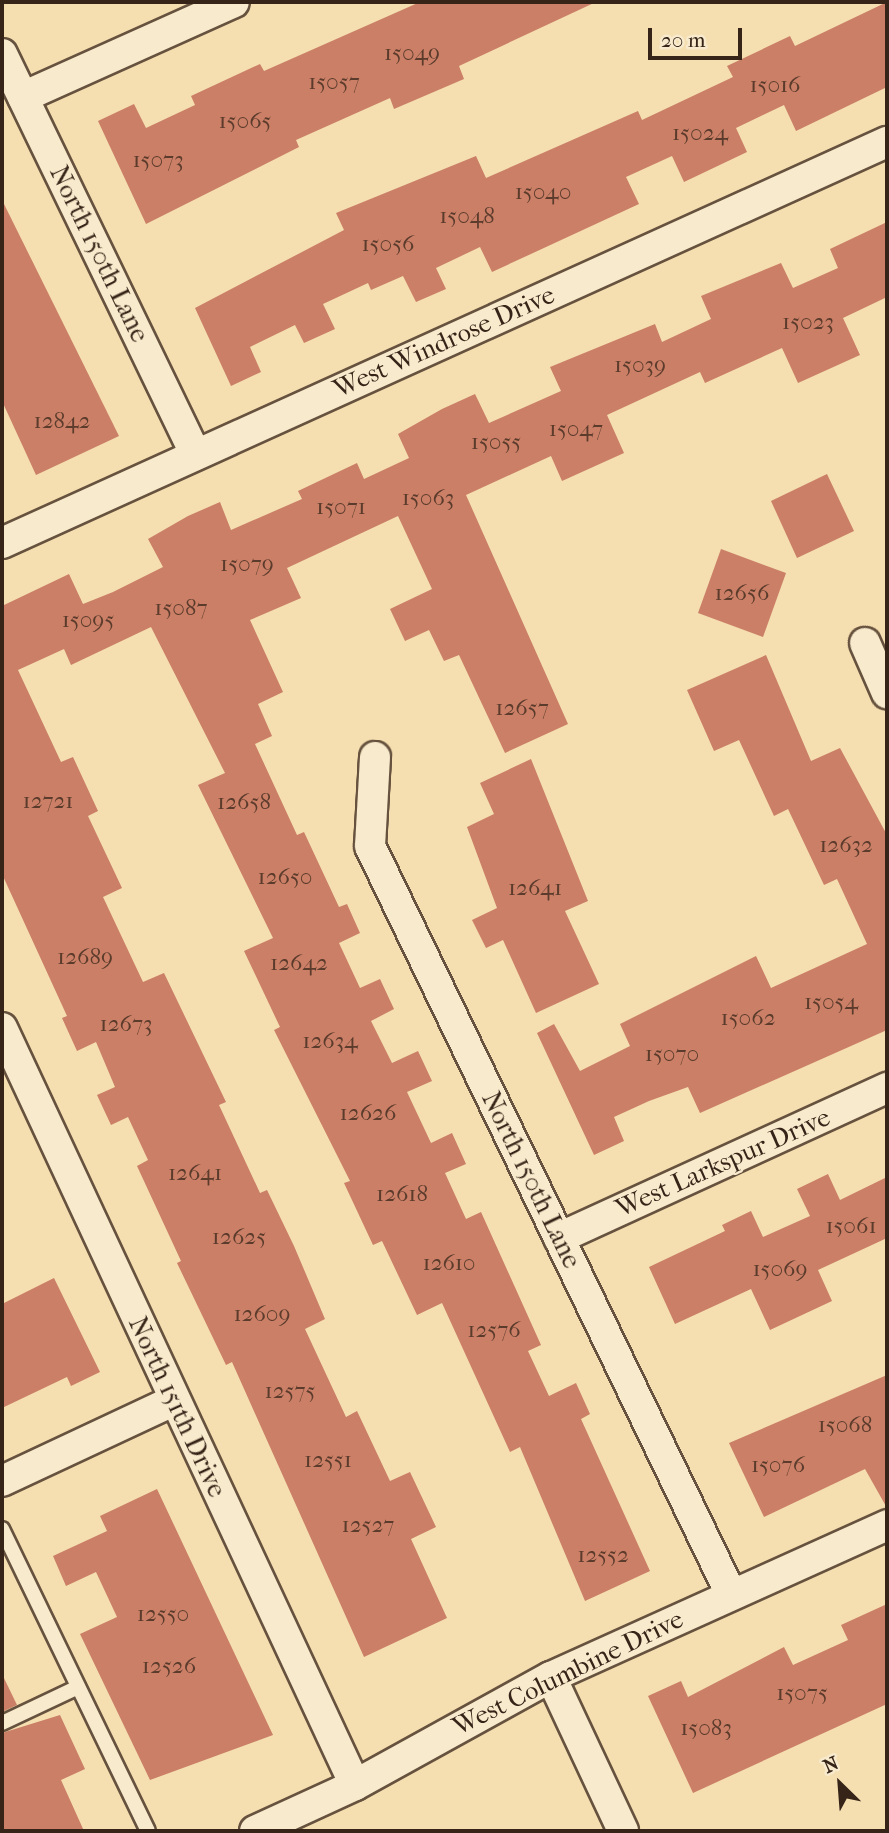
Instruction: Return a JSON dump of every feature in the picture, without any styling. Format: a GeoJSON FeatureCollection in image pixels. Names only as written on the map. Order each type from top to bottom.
{"type":"FeatureCollection","features":[{"type":"Feature","properties":{"kind":"street"},"geometry":{"type":"LineString","coordinates":[[23,97],[234,2]]}},
{"type":"Feature","properties":{"kind":"street","name":"North 150th Lane"},"geometry":{"type":"LineString","coordinates":[[2,54],[196,455]]}},
{"type":"Feature","properties":{"kind":"street","name":"West Windrose Drive"},"geometry":{"type":"LineString","coordinates":[[2,543],[887,142]]}},
{"type":"Feature","properties":{"kind":"street"},"geometry":{"type":"LineString","coordinates":[[865,643],[887,692]]}},
{"type":"Feature","properties":{"kind":"street","name":"North 150th Lane"},"geometry":{"type":"LineString","coordinates":[[374,757],[370,846],[731,1594]]}},
{"type":"Feature","properties":{"kind":"street","name":"North 151th Drive"},"geometry":{"type":"LineString","coordinates":[[2,1028],[173,1401],[355,1785]]}},
{"type":"Feature","properties":{"kind":"street","name":"West Larkspur Drive"},"geometry":{"type":"LineString","coordinates":[[559,1238],[887,1088]]}},
{"type":"Feature","properties":{"kind":"street"},"geometry":{"type":"LineString","coordinates":[[2,1482],[173,1401]]}},
{"type":"Feature","properties":{"kind":"street","name":"West Columbine Drive"},"geometry":{"type":"LineString","coordinates":[[255,1831],[355,1785],[551,1677],[887,1525]]}},
{"type":"Feature","properties":{"kind":"street"},"geometry":{"type":"LineString","coordinates":[[551,1677],[623,1831]]}},
{"type":"Feature","properties":{"kind":"lane"},"geometry":{"type":"LineString","coordinates":[[2,1529],[148,1831]]}},
{"type":"Feature","properties":{"kind":"lane"},"geometry":{"type":"LineString","coordinates":[[2,1723],[78,1687]]}},
{"type":"Feature","properties":{"kind":"building"},"geometry":{"type":"Polygon","coordinates":[[[420,2],[596,2],[459,66],[464,79],[394,109],[390,98],[296,140],[299,147],[146,224],[98,121],[134,104],[146,128],[195,105],[191,96],[260,64],[264,71],[420,2]]]}},
{"type":"Feature","properties":{"kind":"building"},"geometry":{"type":"Polygon","coordinates":[[[887,2],[887,87],[796,131],[784,105],[736,128],[747,152],[684,182],[672,156],[626,177],[639,204],[492,272],[480,247],[436,268],[446,289],[416,302],[403,276],[371,290],[368,283],[323,304],[335,329],[304,343],[295,325],[250,347],[261,372],[231,386],[195,308],[344,230],[336,213],[476,156],[486,178],[638,111],[642,120],[733,77],[727,66],[790,36],[795,46],[887,2]]]}},
{"type":"Feature","properties":{"kind":"building"},"geometry":{"type":"Polygon","coordinates":[[[2,200],[119,436],[36,475],[2,401],[2,200]]]}},
{"type":"Feature","properties":{"kind":"building"},"geometry":{"type":"Polygon","coordinates":[[[887,222],[887,297],[843,318],[860,355],[798,383],[782,348],[705,383],[700,372],[607,415],[624,453],[562,481],[551,456],[466,495],[568,724],[505,753],[459,655],[444,661],[429,630],[405,641],[390,609],[432,589],[398,516],[287,568],[301,598],[250,620],[283,692],[258,704],[272,736],[255,744],[297,835],[304,832],[339,907],[347,904],[360,933],[339,943],[360,988],[380,979],[394,1009],[371,1021],[392,1063],[418,1051],[432,1081],[407,1092],[431,1143],[452,1133],[466,1164],[445,1173],[466,1219],[481,1212],[541,1345],[528,1351],[549,1396],[576,1383],[590,1414],[581,1419],[650,1571],[585,1601],[520,1447],[510,1452],[442,1303],[417,1315],[382,1241],[373,1245],[344,1183],[350,1181],[274,1030],[280,1027],[244,951],[273,938],[198,785],[225,773],[151,627],[71,665],[64,649],[18,670],[61,762],[73,757],[98,811],[88,816],[122,888],[103,897],[143,982],[164,973],[226,1102],[219,1105],[260,1193],[267,1190],[294,1246],[325,1319],[305,1329],[346,1417],[357,1411],[390,1481],[410,1472],[436,1527],[411,1539],[447,1618],[364,1657],[232,1362],[226,1365],[177,1263],[181,1261],[137,1166],[148,1160],[128,1117],[111,1125],[97,1095],[115,1087],[96,1042],[77,1051],[62,1018],[67,1016],[2,874],[2,606],[69,574],[83,604],[113,592],[163,567],[148,539],[188,516],[220,502],[231,530],[302,499],[298,491],[357,463],[364,479],[409,458],[398,434],[442,409],[475,394],[489,423],[561,391],[550,367],[655,324],[662,342],[711,319],[701,296],[781,263],[793,288],[838,268],[830,249],[887,222]]]}},
{"type":"Feature","properties":{"kind":"building"},"geometry":{"type":"Polygon","coordinates":[[[827,474],[854,531],[797,558],[771,501],[827,474]]]}},
{"type":"Feature","properties":{"kind":"building"},"geometry":{"type":"Polygon","coordinates":[[[721,549],[786,573],[763,637],[698,613],[721,549]]]}},
{"type":"Feature","properties":{"kind":"building"},"geometry":{"type":"Polygon","coordinates":[[[766,655],[811,761],[840,748],[887,835],[887,1030],[700,1113],[688,1087],[649,1101],[614,1117],[624,1141],[594,1155],[537,1033],[554,1024],[580,1071],[630,1046],[620,1024],[756,956],[771,988],[867,944],[837,879],[824,885],[788,809],[774,816],[739,740],[714,751],[687,690],[766,655]]]}},
{"type":"Feature","properties":{"kind":"building"},"geometry":{"type":"Polygon","coordinates":[[[531,759],[588,901],[565,911],[599,984],[536,1013],[503,940],[486,948],[472,920],[497,908],[467,827],[494,814],[480,783],[531,759]]]}},
{"type":"Feature","properties":{"kind":"building"},"geometry":{"type":"Polygon","coordinates":[[[828,1174],[840,1200],[887,1177],[887,1238],[818,1270],[832,1301],[770,1330],[751,1289],[675,1324],[649,1267],[725,1231],[722,1225],[751,1211],[763,1237],[810,1216],[797,1189],[828,1174]]]}},
{"type":"Feature","properties":{"kind":"building"},"geometry":{"type":"Polygon","coordinates":[[[54,1278],[100,1372],[71,1386],[67,1377],[2,1408],[2,1304],[54,1278]]]}},
{"type":"Feature","properties":{"kind":"building"},"geometry":{"type":"Polygon","coordinates":[[[887,1375],[887,1508],[865,1469],[764,1517],[729,1443],[887,1375]]]}},
{"type":"Feature","properties":{"kind":"building"},"geometry":{"type":"Polygon","coordinates":[[[157,1489],[273,1735],[150,1780],[80,1634],[117,1617],[96,1572],[66,1586],[53,1556],[107,1531],[100,1516],[157,1489]]]}},
{"type":"Feature","properties":{"kind":"building"},"geometry":{"type":"Polygon","coordinates":[[[887,1604],[887,1704],[693,1793],[648,1696],[681,1681],[688,1697],[784,1647],[793,1665],[848,1640],[841,1625],[887,1604]]]}},
{"type":"Feature","properties":{"kind":"building"},"geometry":{"type":"Polygon","coordinates":[[[2,1674],[17,1705],[2,1712],[2,1674]]]}},
{"type":"Feature","properties":{"kind":"building"},"geometry":{"type":"Polygon","coordinates":[[[60,1715],[85,1769],[61,1780],[84,1831],[2,1831],[2,1733],[60,1715]]]}}]}
